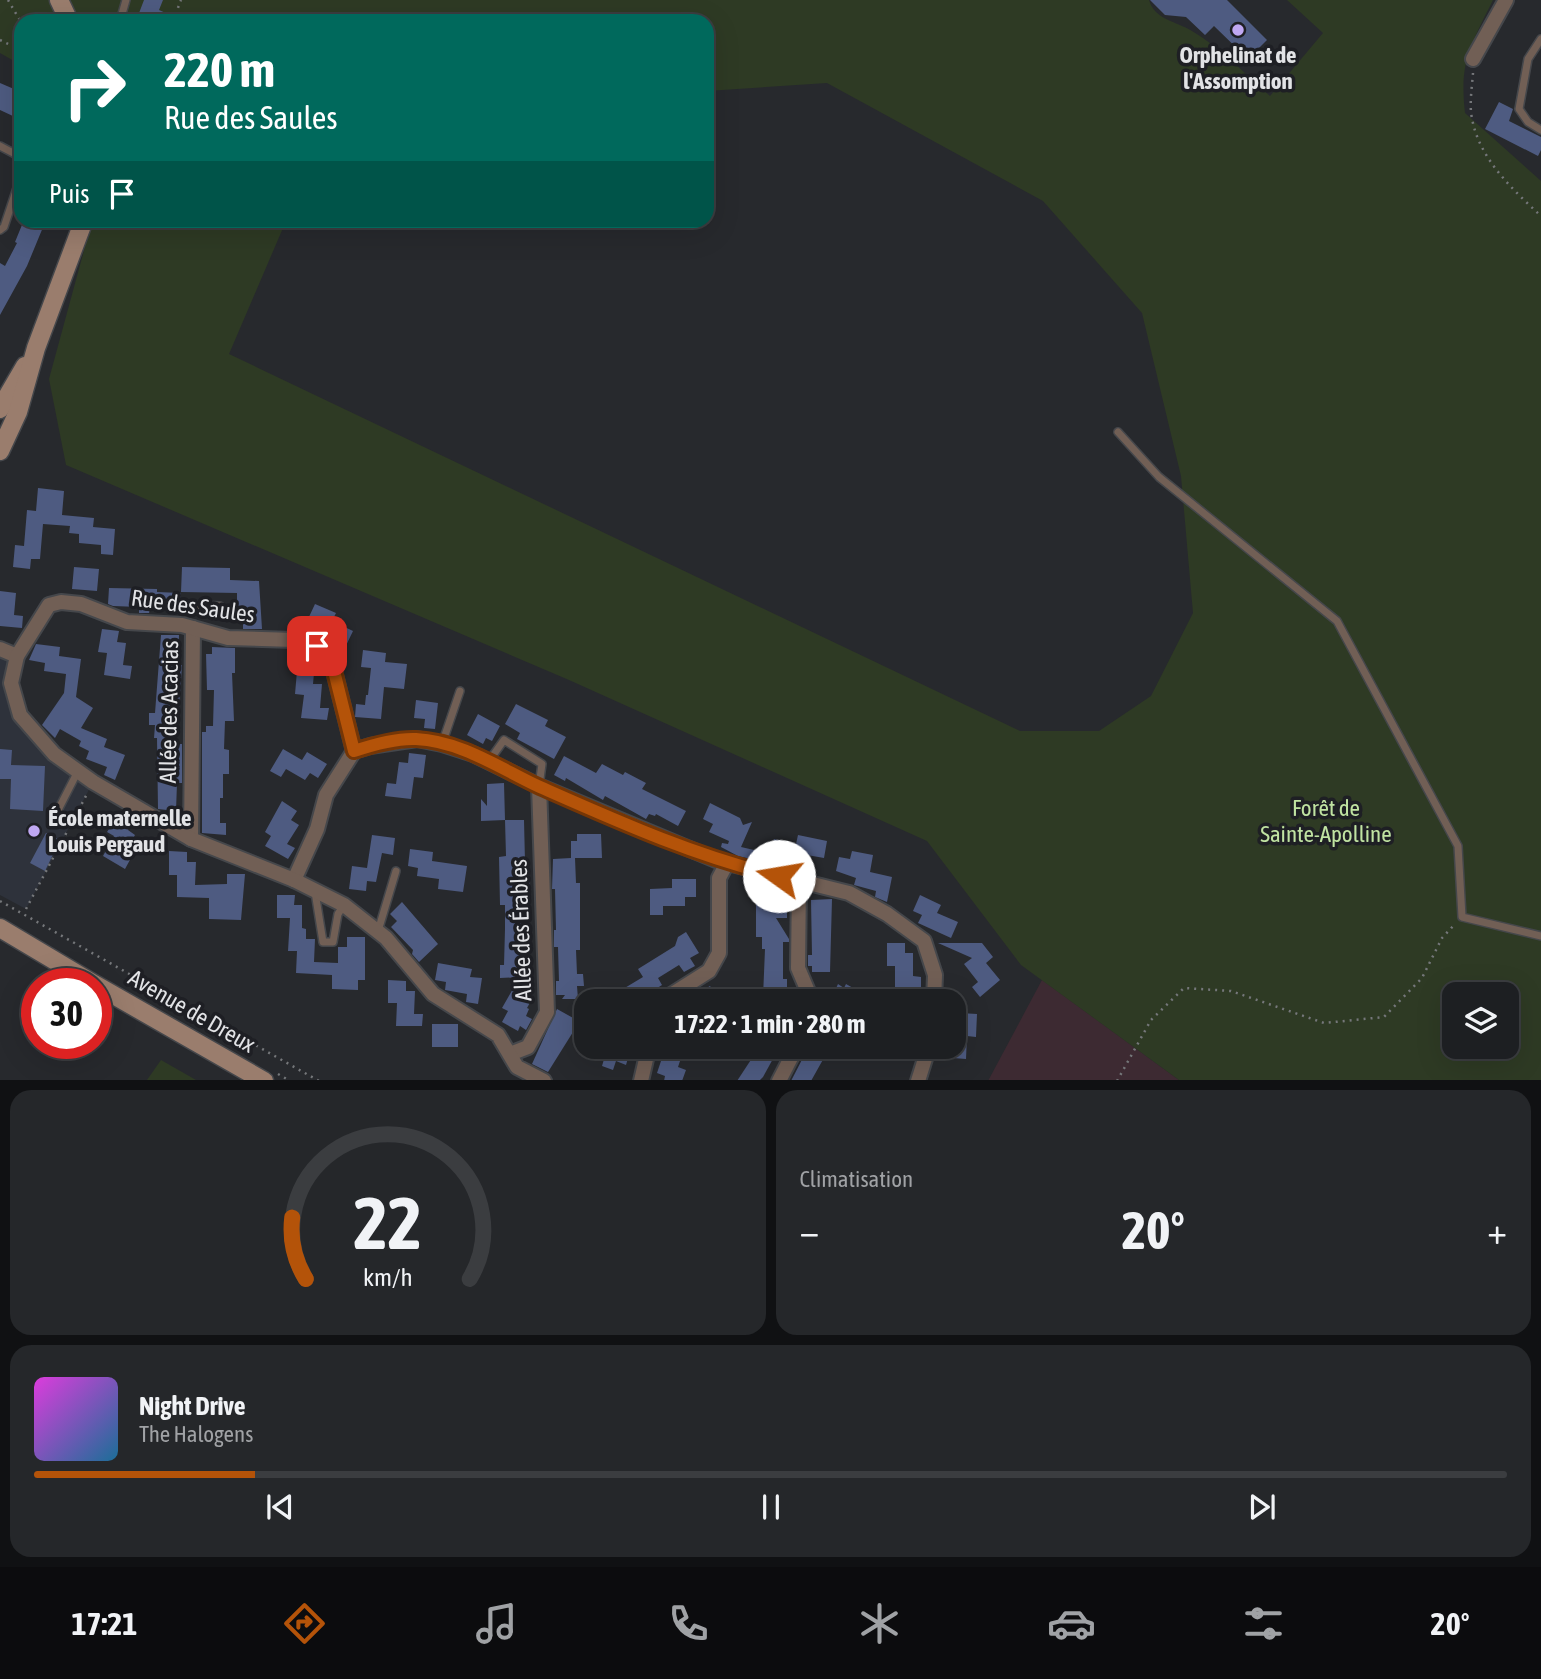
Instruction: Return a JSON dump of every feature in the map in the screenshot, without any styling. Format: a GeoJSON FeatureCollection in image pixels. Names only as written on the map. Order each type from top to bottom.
{"type":"FeatureCollection","features":[{"type":"Feature","properties":{"kind":"street"},"geometry":{"type":"LineString","coordinates":[[1473,59],[1506,0]]}},
{"type":"Feature","properties":{"kind":"street"},"geometry":{"type":"LineString","coordinates":[[0,451],[18,412],[36,348],[81,228]]}},
{"type":"Feature","properties":{"kind":"street"},"geometry":{"type":"LineString","coordinates":[[0,409],[36,348]]}},
{"type":"Feature","properties":{"kind":"street","name":"Rue des Saules"},"geometry":{"type":"LineString","coordinates":[[354,751],[333,667],[317,646],[294,640],[228,638],[182,625],[127,622],[81,604],[61,601],[49,605],[17,656],[11,683],[20,715],[54,754],[93,782],[191,839],[294,880],[344,905],[378,932],[433,994],[498,1035],[517,1067],[544,1080]]}},
{"type":"Feature","properties":{"kind":"street","name":"Allée des Acacias"},"geometry":{"type":"LineString","coordinates":[[191,839],[193,628]]}},
{"type":"Feature","properties":{"kind":"street"},"geometry":{"type":"LineString","coordinates":[[0,649],[17,656]]}},
{"type":"Feature","properties":{"kind":"street"},"geometry":{"type":"LineString","coordinates":[[294,880],[317,829],[326,795],[354,751],[417,739],[442,744],[489,761],[539,786],[727,863],[849,893],[887,914],[924,941],[935,975],[934,989]]}},
{"type":"Feature","properties":{"kind":"street","name":"Allée des Érables"},"geometry":{"type":"LineString","coordinates":[[510,1054],[528,1047],[547,1012],[539,786]]}},
{"type":"Feature","properties":{"kind":"street"},"geometry":{"type":"LineString","coordinates":[[680,989],[709,971],[719,953],[719,878],[727,863]]}},
{"type":"Feature","properties":{"kind":"street"},"geometry":{"type":"LineString","coordinates":[[799,881],[798,968],[808,989]]}},
{"type":"Feature","properties":{"kind":"street","name":"Avenue de Dreux"},"geometry":{"type":"LineString","coordinates":[[0,930],[67,968]]}},
{"type":"Feature","properties":{"kind":"street","name":"Avenue de Dreux"},"geometry":{"type":"LineString","coordinates":[[112,994],[264,1080]]}},
{"type":"Feature","properties":{"kind":"street"},"geometry":{"type":"LineString","coordinates":[[641,1080],[646,1059]]}},
{"type":"Feature","properties":{"kind":"street"},"geometry":{"type":"LineString","coordinates":[[779,1080],[790,1059]]}},
{"type":"Feature","properties":{"kind":"street"},"geometry":{"type":"LineString","coordinates":[[918,1080],[925,1059]]}},
{"type":"Feature","properties":{"kind":"lane"},"geometry":{"type":"LineString","coordinates":[[1541,39],[1528,59],[1519,109],[1523,117],[1541,130]]}},
{"type":"Feature","properties":{"kind":"lane"},"geometry":{"type":"LineString","coordinates":[[0,230],[4,227],[14,197]]}},
{"type":"Feature","properties":{"kind":"lane"},"geometry":{"type":"LineString","coordinates":[[1118,432],[1159,477],[1337,621],[1458,846],[1462,917],[1541,936]]}},
{"type":"Feature","properties":{"kind":"lane"},"geometry":{"type":"LineString","coordinates":[[193,605],[220,606]]}},
{"type":"Feature","properties":{"kind":"lane"},"geometry":{"type":"LineString","coordinates":[[442,744],[460,691]]}},
{"type":"Feature","properties":{"kind":"lane"},"geometry":{"type":"LineString","coordinates":[[489,761],[503,740],[542,764],[539,786]]}},
{"type":"Feature","properties":{"kind":"lane"},"geometry":{"type":"LineString","coordinates":[[56,814],[78,771]]}},
{"type":"Feature","properties":{"kind":"lane"},"geometry":{"type":"LineString","coordinates":[[378,932],[396,871]]}},
{"type":"Feature","properties":{"kind":"lane"},"geometry":{"type":"LineString","coordinates":[[314,891],[323,942],[334,942],[338,914],[344,905]]}},
{"type":"Feature","properties":{"kind":"path"},"geometry":{"type":"LineString","coordinates":[[1473,59],[1471,113],[1480,145],[1509,186],[1541,216]]}},
{"type":"Feature","properties":{"kind":"path"},"geometry":{"type":"LineString","coordinates":[[26,909],[93,782]]}},
{"type":"Feature","properties":{"kind":"path"},"geometry":{"type":"LineString","coordinates":[[0,901],[320,1080]]}},
{"type":"Feature","properties":{"kind":"path"},"geometry":{"type":"LineString","coordinates":[[1117,1080],[1151,1020],[1184,988],[1231,991],[1324,1023],[1384,1017],[1422,978],[1442,938],[1462,917]]}},
{"type":"Feature","properties":{"kind":"shaded area","name":"École maternelle Louis Pergaud"},"geometry":{"type":"Polygon","coordinates":[[[0,649],[17,656],[20,715],[93,782],[26,909],[0,895],[0,649]]]}},
{"type":"Feature","properties":{"kind":"shaded area"},"geometry":{"type":"Polygon","coordinates":[[[1042,980],[1179,1080],[989,1080],[1042,980]]]}},
{"type":"Feature","properties":{"kind":"green space","name":"Forêt de Sainte-Apolline"},"geometry":{"type":"Polygon","coordinates":[[[0,0],[1149,0],[1161,16],[1213,45],[1270,96],[1323,33],[1287,0],[1493,0],[1465,66],[1465,113],[1541,181],[1541,1080],[1179,1080],[1021,965],[927,841],[569,680],[66,465],[49,379],[90,228],[283,228],[229,354],[1020,731],[1099,731],[1151,696],[1193,613],[1181,476],[1142,313],[1043,201],[827,83],[714,91],[714,14],[14,14],[14,61],[0,53],[0,0]]]}},
{"type":"Feature","properties":{"kind":"green space"},"geometry":{"type":"Polygon","coordinates":[[[161,1060],[196,1080],[147,1080],[161,1060]]]}},
{"type":"Feature","properties":{"kind":"building"},"geometry":{"type":"Polygon","coordinates":[[[144,0],[163,0],[159,10],[168,14],[139,14],[144,0]]]}},
{"type":"Feature","properties":{"kind":"building","name":"Orphelinat de l'Assomption"},"geometry":{"type":"Polygon","coordinates":[[[1150,0],[1227,0],[1267,40],[1248,59],[1214,26],[1205,35],[1186,17],[1165,15],[1150,0]]]}},
{"type":"Feature","properties":{"kind":"building"},"geometry":{"type":"Polygon","coordinates":[[[0,83],[14,89],[14,117],[0,110],[0,83]]]}},
{"type":"Feature","properties":{"kind":"building"},"geometry":{"type":"Polygon","coordinates":[[[1499,102],[1513,109],[1509,121],[1541,137],[1538,156],[1485,129],[1499,102]]]}},
{"type":"Feature","properties":{"kind":"building"},"geometry":{"type":"Polygon","coordinates":[[[21,228],[43,228],[27,266],[0,315],[0,263],[5,266],[17,243],[15,242],[21,228]]]}},
{"type":"Feature","properties":{"kind":"building"},"geometry":{"type":"Polygon","coordinates":[[[38,488],[64,491],[62,515],[94,518],[93,527],[115,529],[113,555],[101,554],[101,545],[79,543],[79,534],[69,533],[70,526],[43,524],[40,559],[31,559],[30,569],[13,567],[15,545],[24,546],[27,510],[36,511],[38,488]]]}},
{"type":"Feature","properties":{"kind":"building"},"geometry":{"type":"Polygon","coordinates":[[[74,567],[99,569],[97,591],[72,589],[74,567]]]}},
{"type":"Feature","properties":{"kind":"building"},"geometry":{"type":"Polygon","coordinates":[[[182,567],[230,568],[230,580],[259,581],[262,629],[243,629],[243,622],[237,622],[237,593],[181,592],[182,567]]]}},
{"type":"Feature","properties":{"kind":"building"},"geometry":{"type":"Polygon","coordinates":[[[109,588],[157,589],[157,592],[181,593],[180,610],[150,610],[149,613],[139,613],[139,607],[113,606],[108,604],[109,588]]]}},
{"type":"Feature","properties":{"kind":"building"},"geometry":{"type":"Polygon","coordinates":[[[0,591],[16,593],[14,615],[23,616],[22,628],[0,626],[0,591]]]}},
{"type":"Feature","properties":{"kind":"building"},"geometry":{"type":"Polygon","coordinates":[[[315,604],[336,613],[332,621],[353,631],[342,654],[331,648],[334,641],[314,631],[318,623],[308,619],[315,604]]]}},
{"type":"Feature","properties":{"kind":"building"},"geometry":{"type":"Polygon","coordinates":[[[102,629],[119,631],[117,642],[126,643],[123,665],[132,666],[130,679],[104,675],[107,653],[98,652],[102,629]]]}},
{"type":"Feature","properties":{"kind":"building"},"geometry":{"type":"Polygon","coordinates":[[[161,635],[179,635],[178,666],[182,665],[179,708],[173,708],[172,738],[175,738],[175,744],[182,744],[182,783],[177,783],[176,811],[158,809],[157,738],[154,738],[155,725],[149,725],[149,713],[155,713],[161,635]]]}},
{"type":"Feature","properties":{"kind":"building"},"geometry":{"type":"Polygon","coordinates":[[[36,644],[60,647],[59,656],[81,659],[76,697],[93,708],[81,728],[107,739],[104,747],[125,755],[115,780],[104,775],[107,767],[86,759],[89,751],[79,746],[81,741],[60,729],[55,738],[42,725],[64,693],[66,674],[44,671],[45,663],[29,660],[36,644]]]}},
{"type":"Feature","properties":{"kind":"building"},"geometry":{"type":"Polygon","coordinates":[[[212,647],[235,648],[235,673],[232,673],[234,721],[225,721],[224,749],[229,750],[229,774],[223,774],[223,798],[220,798],[220,823],[226,823],[226,835],[202,833],[202,732],[206,732],[206,726],[213,726],[214,690],[207,690],[206,654],[212,654],[212,647]]]}},
{"type":"Feature","properties":{"kind":"building"},"geometry":{"type":"Polygon","coordinates":[[[363,650],[386,653],[385,662],[407,664],[404,689],[384,687],[381,719],[355,717],[356,704],[365,705],[368,695],[371,668],[361,667],[363,650]]]}},
{"type":"Feature","properties":{"kind":"building"},"geometry":{"type":"Polygon","coordinates":[[[297,671],[314,673],[313,684],[322,684],[320,708],[329,708],[327,720],[301,718],[304,695],[295,694],[297,671]]]}},
{"type":"Feature","properties":{"kind":"building"},"geometry":{"type":"Polygon","coordinates":[[[416,700],[438,703],[435,729],[424,728],[425,719],[414,718],[416,700]]]}},
{"type":"Feature","properties":{"kind":"building"},"geometry":{"type":"Polygon","coordinates":[[[516,704],[548,720],[545,726],[566,737],[554,759],[517,739],[520,733],[505,724],[516,704]]]}},
{"type":"Feature","properties":{"kind":"building"},"geometry":{"type":"Polygon","coordinates":[[[478,714],[500,726],[492,741],[486,738],[483,744],[467,735],[478,714]]]}},
{"type":"Feature","properties":{"kind":"building"},"geometry":{"type":"Polygon","coordinates":[[[0,749],[12,750],[11,765],[45,766],[43,811],[10,809],[11,779],[0,779],[0,749]]]}},
{"type":"Feature","properties":{"kind":"building"},"geometry":{"type":"Polygon","coordinates":[[[283,749],[302,760],[307,752],[327,764],[318,778],[310,773],[305,780],[286,769],[281,777],[270,771],[283,749]]]}},
{"type":"Feature","properties":{"kind":"building"},"geometry":{"type":"Polygon","coordinates":[[[409,753],[426,755],[423,778],[414,777],[411,799],[385,796],[387,783],[396,784],[399,762],[408,763],[409,753]]]}},
{"type":"Feature","properties":{"kind":"building"},"geometry":{"type":"Polygon","coordinates":[[[564,756],[596,773],[602,764],[623,775],[625,772],[646,783],[642,789],[686,811],[678,826],[656,814],[649,814],[646,819],[605,796],[603,800],[566,778],[565,781],[554,775],[564,756]]]}},
{"type":"Feature","properties":{"kind":"building"},"geometry":{"type":"Polygon","coordinates":[[[504,783],[505,820],[481,821],[481,799],[487,806],[487,784],[504,783]]]}},
{"type":"Feature","properties":{"kind":"building"},"geometry":{"type":"Polygon","coordinates":[[[282,801],[297,811],[291,820],[299,825],[287,844],[295,848],[288,859],[265,846],[271,836],[265,832],[282,801]]]}},
{"type":"Feature","properties":{"kind":"building"},"geometry":{"type":"Polygon","coordinates":[[[710,803],[740,818],[743,825],[752,822],[741,847],[771,854],[774,839],[796,844],[798,835],[827,841],[824,858],[807,855],[805,864],[783,859],[782,866],[738,856],[721,847],[722,843],[728,844],[729,841],[709,832],[713,824],[703,819],[710,803]]]}},
{"type":"Feature","properties":{"kind":"building"},"geometry":{"type":"Polygon","coordinates":[[[119,813],[133,821],[128,830],[135,835],[124,854],[131,858],[125,869],[103,856],[114,836],[107,832],[119,813]]]}},
{"type":"Feature","properties":{"kind":"building"},"geometry":{"type":"Polygon","coordinates":[[[505,820],[524,820],[525,862],[529,862],[530,898],[529,922],[524,923],[524,959],[531,959],[531,970],[525,971],[525,977],[500,978],[500,965],[504,965],[505,905],[500,905],[499,857],[506,856],[505,820]]]}},
{"type":"Feature","properties":{"kind":"building"},"geometry":{"type":"Polygon","coordinates":[[[46,833],[60,840],[45,871],[30,863],[46,833]]]}},
{"type":"Feature","properties":{"kind":"building"},"geometry":{"type":"Polygon","coordinates":[[[577,834],[601,834],[602,858],[575,858],[576,883],[580,883],[580,950],[576,950],[577,974],[583,974],[584,986],[574,989],[574,999],[562,999],[565,995],[556,995],[556,981],[559,981],[558,947],[554,947],[556,930],[555,889],[552,889],[553,859],[571,858],[571,841],[577,841],[577,834]]]}},
{"type":"Feature","properties":{"kind":"building"},"geometry":{"type":"Polygon","coordinates":[[[372,835],[395,838],[393,855],[382,853],[376,882],[367,881],[366,891],[349,889],[352,866],[367,868],[372,835]]]}},
{"type":"Feature","properties":{"kind":"building"},"geometry":{"type":"Polygon","coordinates":[[[410,849],[433,852],[432,861],[467,866],[463,892],[438,889],[439,879],[417,876],[418,868],[408,866],[410,849]]]}},
{"type":"Feature","properties":{"kind":"building"},"geometry":{"type":"Polygon","coordinates":[[[169,851],[187,852],[187,862],[196,862],[195,885],[227,884],[227,874],[245,874],[241,920],[209,919],[209,898],[177,897],[177,875],[169,875],[169,851]]]}},
{"type":"Feature","properties":{"kind":"building"},"geometry":{"type":"Polygon","coordinates":[[[852,851],[873,855],[870,872],[892,877],[887,902],[875,897],[876,891],[854,885],[856,878],[836,871],[839,857],[850,859],[852,851]]]}},
{"type":"Feature","properties":{"kind":"building"},"geometry":{"type":"Polygon","coordinates":[[[672,879],[696,879],[696,897],[685,897],[685,906],[663,906],[663,915],[650,915],[650,889],[672,888],[672,879]]]}},
{"type":"Feature","properties":{"kind":"building"},"geometry":{"type":"Polygon","coordinates":[[[762,888],[780,888],[780,907],[787,906],[787,918],[776,918],[789,939],[789,942],[783,942],[783,979],[787,979],[787,989],[763,989],[765,949],[762,949],[762,937],[756,937],[756,900],[762,900],[762,888]]]}},
{"type":"Feature","properties":{"kind":"building"},"geometry":{"type":"Polygon","coordinates":[[[277,895],[295,895],[294,905],[302,905],[302,928],[306,929],[306,939],[315,939],[314,962],[338,963],[338,947],[347,947],[347,937],[365,937],[365,980],[358,980],[358,990],[332,989],[332,975],[296,973],[297,951],[288,951],[290,918],[277,918],[277,895]]]}},
{"type":"Feature","properties":{"kind":"building"},"geometry":{"type":"Polygon","coordinates":[[[920,895],[941,905],[937,913],[958,922],[951,938],[918,923],[922,915],[913,911],[920,895]]]}},
{"type":"Feature","properties":{"kind":"building"},"geometry":{"type":"Polygon","coordinates":[[[832,899],[830,972],[812,972],[812,966],[808,966],[808,955],[812,955],[811,900],[832,899]]]}},
{"type":"Feature","properties":{"kind":"building"},"geometry":{"type":"Polygon","coordinates":[[[402,902],[438,944],[419,962],[412,954],[413,950],[391,927],[397,921],[390,914],[402,902]]]}},
{"type":"Feature","properties":{"kind":"building"},"geometry":{"type":"Polygon","coordinates":[[[686,932],[699,953],[690,958],[695,966],[684,972],[679,965],[658,978],[662,985],[656,989],[623,989],[643,977],[638,969],[675,946],[678,937],[686,932]]]}},
{"type":"Feature","properties":{"kind":"building"},"geometry":{"type":"Polygon","coordinates":[[[887,943],[905,943],[905,953],[913,953],[913,976],[921,977],[921,989],[895,989],[895,966],[887,966],[887,943]]]}},
{"type":"Feature","properties":{"kind":"building"},"geometry":{"type":"Polygon","coordinates":[[[938,943],[982,943],[993,957],[986,963],[1000,980],[980,997],[972,987],[978,982],[964,964],[972,958],[938,943]]]}},
{"type":"Feature","properties":{"kind":"building"},"geometry":{"type":"Polygon","coordinates":[[[438,963],[472,969],[470,977],[482,978],[478,1004],[466,1002],[467,994],[445,990],[446,982],[435,980],[438,963]]]}},
{"type":"Feature","properties":{"kind":"building"},"geometry":{"type":"Polygon","coordinates":[[[388,980],[406,981],[406,991],[415,991],[414,1014],[423,1014],[422,1026],[396,1026],[397,1003],[388,1003],[388,980]]]}},
{"type":"Feature","properties":{"kind":"building"},"geometry":{"type":"Polygon","coordinates":[[[838,984],[844,988],[846,984],[855,989],[836,989],[838,984]]]}},
{"type":"Feature","properties":{"kind":"building"},"geometry":{"type":"Polygon","coordinates":[[[514,987],[533,997],[526,1016],[532,1019],[526,1030],[520,1026],[518,1031],[502,1022],[508,1011],[502,1008],[514,987]]]}},
{"type":"Feature","properties":{"kind":"building"},"geometry":{"type":"Polygon","coordinates":[[[557,1009],[574,1018],[574,1033],[548,1072],[532,1064],[557,1009]]]}},
{"type":"Feature","properties":{"kind":"building"},"geometry":{"type":"Polygon","coordinates":[[[966,1013],[977,1014],[976,1037],[967,1036],[966,1059],[966,1013]]]}},
{"type":"Feature","properties":{"kind":"building"},"geometry":{"type":"Polygon","coordinates":[[[432,1024],[458,1024],[458,1047],[432,1047],[432,1024]]]}},
{"type":"Feature","properties":{"kind":"building"},"geometry":{"type":"Polygon","coordinates":[[[604,1059],[628,1059],[626,1065],[616,1061],[613,1070],[602,1066],[604,1059]]]}},
{"type":"Feature","properties":{"kind":"building"},"geometry":{"type":"Polygon","coordinates":[[[662,1059],[681,1059],[678,1067],[686,1070],[682,1080],[664,1080],[665,1076],[657,1073],[662,1059]]]}},
{"type":"Feature","properties":{"kind":"building"},"geometry":{"type":"Polygon","coordinates":[[[751,1059],[773,1059],[763,1077],[760,1080],[738,1080],[751,1059]]]}},
{"type":"Feature","properties":{"kind":"building"},"geometry":{"type":"Polygon","coordinates":[[[802,1059],[823,1059],[812,1080],[792,1080],[802,1059]]]}},
{"type":"Feature","properties":{"kind":"place","name":"Orphelinat de l'Assomption"},"geometry":{"type":"Point","coordinates":[1238,30]}},
{"type":"Feature","properties":{"kind":"place","name":"École maternelle Louis Pergaud"},"geometry":{"type":"Point","coordinates":[34,831]}},
{"type":"Feature","properties":{"kind":"route"},"geometry":{"type":"LineString","coordinates":[[317,646],[333,667],[354,751],[417,739],[442,744],[473,754],[539,786],[716,860],[779,876]]}}]}
